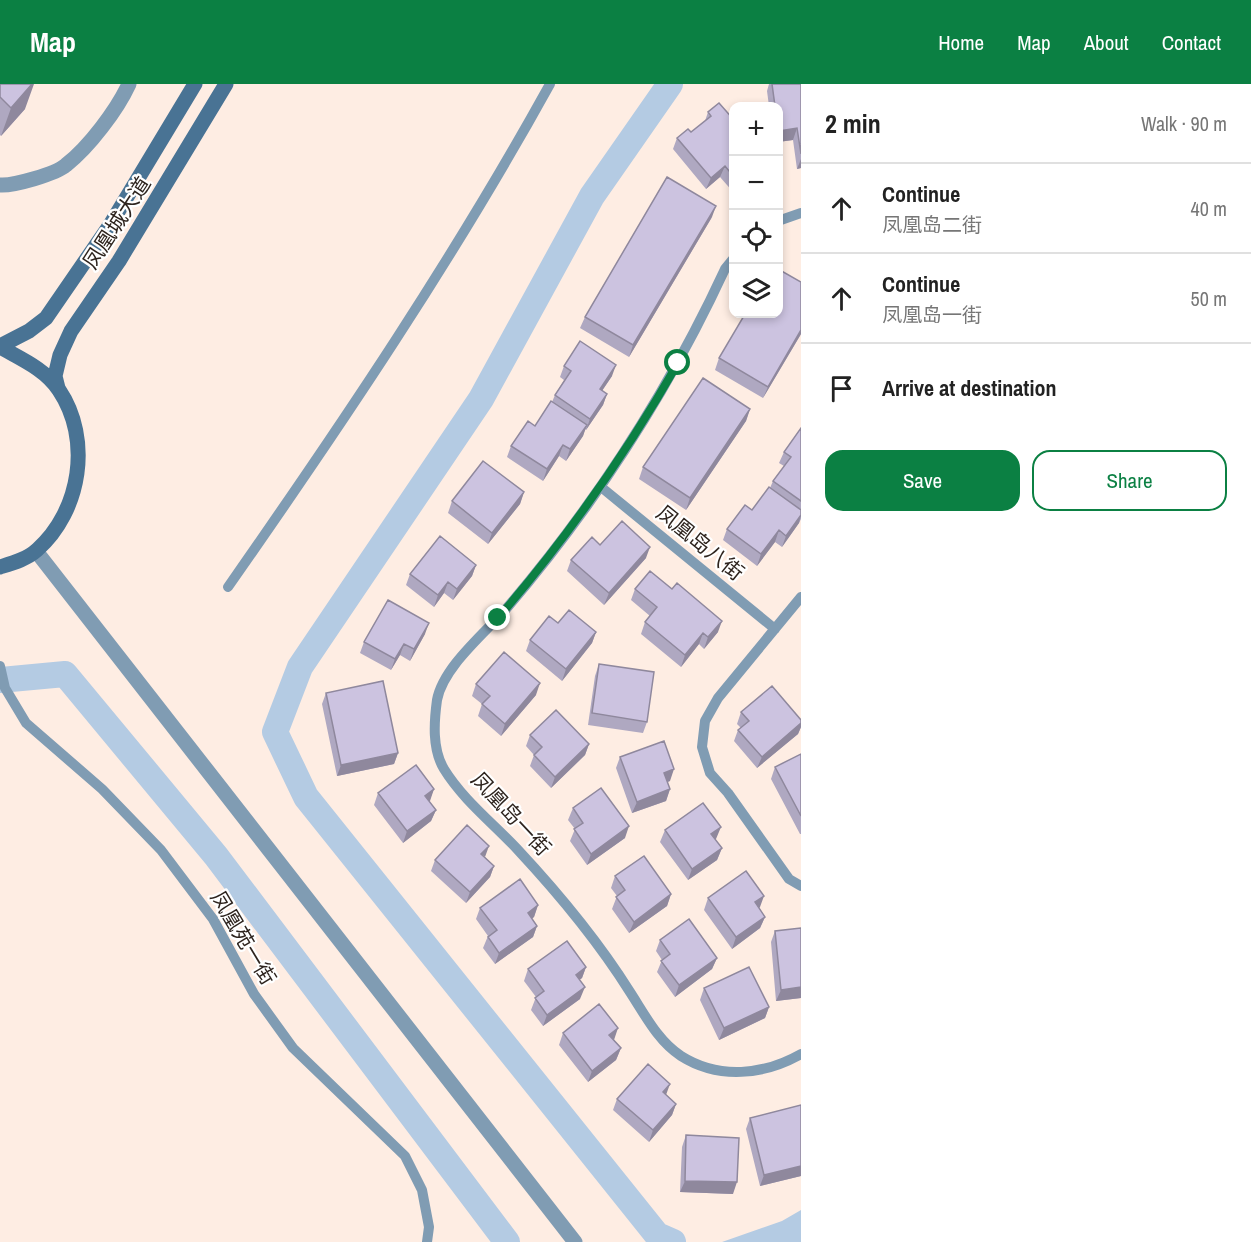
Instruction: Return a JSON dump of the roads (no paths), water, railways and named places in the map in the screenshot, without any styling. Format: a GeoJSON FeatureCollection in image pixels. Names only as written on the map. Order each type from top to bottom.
{"type":"FeatureCollection","features":[{"type":"Feature","properties":{"kind":"main road","name":"凤凰城大道"},"geometry":{"type":"LineString","coordinates":[[0,346],[46,318],[110,225],[169,131],[195,84]]}},
{"type":"Feature","properties":{"kind":"main road","name":"凤凰城大道"},"geometry":{"type":"LineString","coordinates":[[58,388],[55,376],[60,355],[71,331],[118,261],[226,84]]}},
{"type":"Feature","properties":{"kind":"main road"},"geometry":{"type":"LineString","coordinates":[[0,346],[38,368],[58,388],[67,403],[79,447],[75,492],[54,532],[36,551],[19,561],[0,567]]}},
{"type":"Feature","properties":{"kind":"street"},"geometry":{"type":"LineString","coordinates":[[0,185],[10,186],[65,166],[118,107],[129,84]]}},
{"type":"Feature","properties":{"kind":"street"},"geometry":{"type":"LineString","coordinates":[[36,551],[575,1242]]}},
{"type":"Feature","properties":{"kind":"lane"},"geometry":{"type":"LineString","coordinates":[[228,587],[334,435],[435,278],[550,84]]}},
{"type":"Feature","properties":{"kind":"lane"},"geometry":{"type":"LineString","coordinates":[[783,219],[801,213]]}},
{"type":"Feature","properties":{"kind":"lane","name":"凤凰岛一街"},"geometry":{"type":"LineString","coordinates":[[729,264],[678,363],[601,487],[539,570],[456,663],[438,696],[434,732],[443,768],[466,797],[516,847],[569,908],[617,972],[656,1032],[681,1056],[714,1070],[748,1073],[783,1064],[801,1054]]}},
{"type":"Feature","properties":{"kind":"lane","name":"凤凰岛八街"},"geometry":{"type":"LineString","coordinates":[[601,487],[775,628]]}},
{"type":"Feature","properties":{"kind":"lane"},"geometry":{"type":"LineString","coordinates":[[801,597],[718,698],[705,721],[702,747],[710,773],[728,793],[789,879],[801,885]]}},
{"type":"Feature","properties":{"kind":"lane","name":"凤凰苑一街"},"geometry":{"type":"LineString","coordinates":[[1,670],[5,688],[26,723],[102,789],[161,850],[213,919],[254,994],[293,1048],[405,1156],[422,1190],[429,1227],[427,1242]]}},
{"type":"Feature","properties":{"kind":"water"},"geometry":{"type":"Polygon","coordinates":[[[801,1210],[801,1242],[722,1242],[782,1221],[801,1210]]]}},
{"type":"Feature","properties":{"kind":"waterway"},"geometry":{"type":"LineString","coordinates":[[670,84],[592,196],[481,399],[300,667],[275,732],[306,797],[657,1235],[673,1242]]}},
{"type":"Feature","properties":{"kind":"waterway"},"geometry":{"type":"LineString","coordinates":[[0,680],[65,674],[216,856],[507,1242]]}}]}
